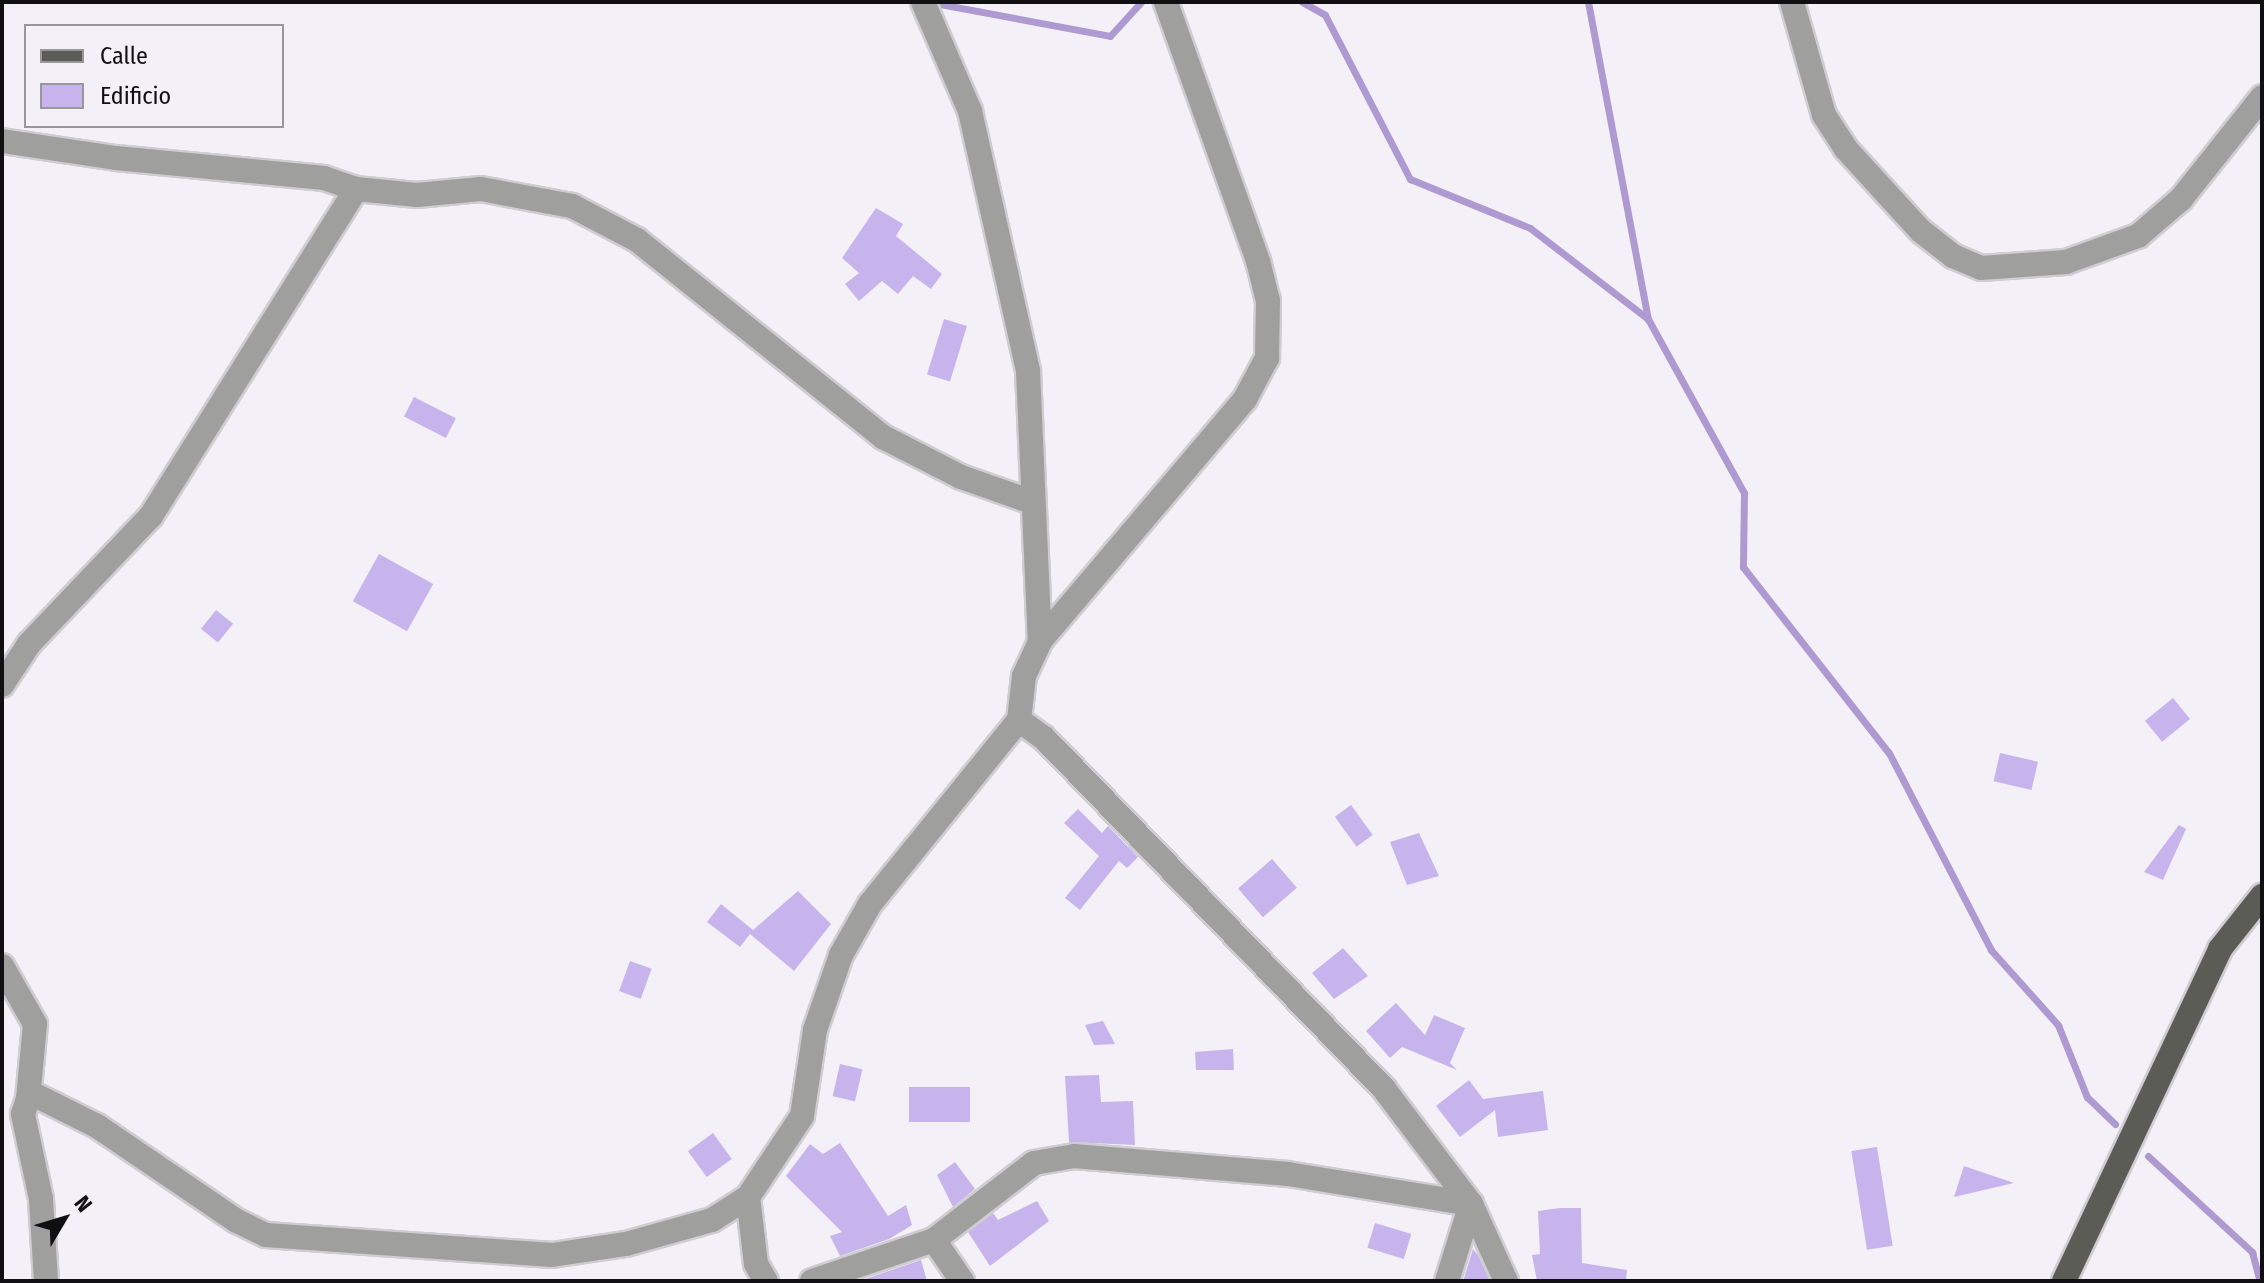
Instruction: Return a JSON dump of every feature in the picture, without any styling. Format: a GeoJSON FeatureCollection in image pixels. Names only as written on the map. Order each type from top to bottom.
{"type":"FeatureCollection","features":[{"type":"Feature","properties":{"kind":"main road"},"geometry":{"type":"LineString","coordinates":[[2064,1281],[2220,949],[2262,896]]}},
{"type":"Feature","properties":{"kind":"street"},"geometry":{"type":"LineString","coordinates":[[923,2],[970,111],[1028,371],[1040,641]]}},
{"type":"Feature","properties":{"kind":"street"},"geometry":{"type":"LineString","coordinates":[[28,1099],[47,1098],[97,1126],[237,1221],[266,1235],[552,1255],[626,1244],[712,1220],[748,1197],[802,1116],[815,1030],[841,955],[870,904],[1019,720],[1024,676],[1040,641],[1245,399],[1267,358],[1268,301],[1258,261],[1166,2]]}},
{"type":"Feature","properties":{"kind":"street"},"geometry":{"type":"LineString","coordinates":[[1792,2],[1824,115],[1846,149],[1921,231],[1953,256],[1981,268],[2066,262],[2138,236],[2181,199],[2262,97]]}},
{"type":"Feature","properties":{"kind":"street"},"geometry":{"type":"LineString","coordinates":[[2,141],[116,158],[324,178],[356,189],[417,195],[481,189],[572,206],[637,240],[883,437],[997,492],[1032,502]]}},
{"type":"Feature","properties":{"kind":"street"},"geometry":{"type":"LineString","coordinates":[[2,685],[29,644],[151,516],[356,189]]}},
{"type":"Feature","properties":{"kind":"street"},"geometry":{"type":"LineString","coordinates":[[1019,720],[1044,738],[1384,1089],[1471,1204],[1506,1281]]}},
{"type":"Feature","properties":{"kind":"street"},"geometry":{"type":"LineString","coordinates":[[2,966],[35,1024],[28,1099],[23,1114],[41,1199],[46,1281]]}},
{"type":"Feature","properties":{"kind":"street"},"geometry":{"type":"LineString","coordinates":[[812,1281],[934,1240],[1034,1163],[1074,1156],[1288,1174],[1471,1204]]}},
{"type":"Feature","properties":{"kind":"street"},"geometry":{"type":"LineString","coordinates":[[748,1197],[756,1264],[766,1281]]}},
{"type":"Feature","properties":{"kind":"street"},"geometry":{"type":"LineString","coordinates":[[1447,1281],[1471,1204]]}},
{"type":"Feature","properties":{"kind":"street"},"geometry":{"type":"LineString","coordinates":[[934,1240],[962,1281]]}},
{"type":"Feature","properties":{"kind":"building"},"geometry":{"type":"Polygon","coordinates":[[[876,208],[903,224],[896,236],[942,274],[931,289],[913,276],[898,294],[882,281],[859,301],[845,284],[859,273],[842,258],[876,208]]]}},
{"type":"Feature","properties":{"kind":"building"},"geometry":{"type":"Polygon","coordinates":[[[944,319],[967,326],[950,381],[927,374],[944,319]]]}},
{"type":"Feature","properties":{"kind":"building"},"geometry":{"type":"Polygon","coordinates":[[[414,397],[456,418],[446,438],[404,417],[414,397]]]}},
{"type":"Feature","properties":{"kind":"building"},"geometry":{"type":"Polygon","coordinates":[[[379,554],[433,584],[407,631],[353,601],[379,554]]]}},
{"type":"Feature","properties":{"kind":"building"},"geometry":{"type":"Polygon","coordinates":[[[216,610],[233,624],[218,642],[201,629],[216,610]]]}},
{"type":"Feature","properties":{"kind":"building"},"geometry":{"type":"Polygon","coordinates":[[[2173,698],[2190,719],[2162,742],[2145,721],[2173,698]]]}},
{"type":"Feature","properties":{"kind":"building"},"geometry":{"type":"Polygon","coordinates":[[[2000,753],[2038,762],[2031,790],[1993,781],[2000,753]]]}},
{"type":"Feature","properties":{"kind":"building"},"geometry":{"type":"Polygon","coordinates":[[[1351,805],[1373,835],[1357,847],[1335,817],[1351,805]]]}},
{"type":"Feature","properties":{"kind":"building"},"geometry":{"type":"Polygon","coordinates":[[[1078,809],[1102,833],[1108,826],[1138,857],[1127,868],[1119,861],[1080,910],[1065,898],[1099,856],[1064,823],[1078,809]]]}},
{"type":"Feature","properties":{"kind":"building"},"geometry":{"type":"Polygon","coordinates":[[[2179,825],[2186,829],[2163,880],[2144,872],[2179,825]]]}},
{"type":"Feature","properties":{"kind":"building"},"geometry":{"type":"Polygon","coordinates":[[[1419,833],[1439,876],[1407,885],[1390,842],[1419,833]]]}},
{"type":"Feature","properties":{"kind":"building"},"geometry":{"type":"Polygon","coordinates":[[[1272,859],[1297,888],[1263,917],[1238,889],[1272,859]]]}},
{"type":"Feature","properties":{"kind":"building"},"geometry":{"type":"Polygon","coordinates":[[[798,891],[831,924],[794,971],[750,934],[740,947],[707,922],[721,904],[753,930],[798,891]]]}},
{"type":"Feature","properties":{"kind":"building"},"geometry":{"type":"Polygon","coordinates":[[[1343,948],[1368,976],[1334,999],[1312,973],[1343,948]]]}},
{"type":"Feature","properties":{"kind":"building"},"geometry":{"type":"Polygon","coordinates":[[[630,961],[652,969],[641,999],[619,991],[630,961]]]}},
{"type":"Feature","properties":{"kind":"building"},"geometry":{"type":"Polygon","coordinates":[[[1396,1003],[1425,1035],[1434,1015],[1465,1028],[1450,1063],[1457,1070],[1402,1047],[1390,1058],[1366,1031],[1396,1003]]]}},
{"type":"Feature","properties":{"kind":"building"},"geometry":{"type":"Polygon","coordinates":[[[1103,1021],[1115,1044],[1094,1045],[1085,1025],[1103,1021]]]}},
{"type":"Feature","properties":{"kind":"building"},"geometry":{"type":"Polygon","coordinates":[[[1233,1049],[1234,1070],[1196,1070],[1195,1052],[1233,1049]]]}},
{"type":"Feature","properties":{"kind":"building"},"geometry":{"type":"Polygon","coordinates":[[[840,1064],[862,1069],[855,1101],[833,1096],[840,1064]]]}},
{"type":"Feature","properties":{"kind":"building"},"geometry":{"type":"Polygon","coordinates":[[[1099,1075],[1101,1102],[1133,1101],[1135,1145],[1069,1142],[1065,1076],[1099,1075]]]}},
{"type":"Feature","properties":{"kind":"building"},"geometry":{"type":"Polygon","coordinates":[[[1469,1080],[1483,1099],[1543,1091],[1548,1130],[1498,1137],[1495,1110],[1460,1137],[1436,1106],[1469,1080]]]}},
{"type":"Feature","properties":{"kind":"building"},"geometry":{"type":"Polygon","coordinates":[[[909,1087],[970,1087],[970,1122],[909,1122],[909,1087]]]}},
{"type":"Feature","properties":{"kind":"building"},"geometry":{"type":"Polygon","coordinates":[[[713,1133],[732,1159],[707,1177],[688,1151],[713,1133]]]}},
{"type":"Feature","properties":{"kind":"building"},"geometry":{"type":"Polygon","coordinates":[[[840,1143],[888,1216],[906,1205],[912,1225],[889,1239],[840,1256],[830,1236],[842,1232],[786,1176],[810,1144],[823,1154],[840,1143]]]}},
{"type":"Feature","properties":{"kind":"building"},"geometry":{"type":"Polygon","coordinates":[[[1877,1147],[1893,1246],[1867,1250],[1851,1151],[1877,1147]]]}},
{"type":"Feature","properties":{"kind":"building"},"geometry":{"type":"Polygon","coordinates":[[[955,1162],[975,1189],[953,1207],[937,1175],[955,1162]]]}},
{"type":"Feature","properties":{"kind":"building"},"geometry":{"type":"Polygon","coordinates":[[[1964,1166],[2014,1183],[1954,1197],[1964,1166]]]}},
{"type":"Feature","properties":{"kind":"building"},"geometry":{"type":"Polygon","coordinates":[[[1037,1201],[1049,1221],[990,1266],[968,1232],[993,1213],[998,1220],[1037,1201]]]}},
{"type":"Feature","properties":{"kind":"building"},"geometry":{"type":"Polygon","coordinates":[[[1581,1208],[1582,1263],[1627,1270],[1626,1281],[1537,1281],[1532,1255],[1540,1254],[1538,1211],[1581,1208]]]}},
{"type":"Feature","properties":{"kind":"building"},"geometry":{"type":"Polygon","coordinates":[[[1375,1223],[1411,1234],[1404,1259],[1367,1248],[1375,1223]]]}},
{"type":"Feature","properties":{"kind":"building"},"geometry":{"type":"Polygon","coordinates":[[[1473,1249],[1478,1255],[1490,1281],[1463,1281],[1473,1249]]]}},
{"type":"Feature","properties":{"kind":"building"},"geometry":{"type":"Polygon","coordinates":[[[921,1260],[927,1281],[865,1281],[865,1279],[921,1260]]]}},
{"type":"Feature","properties":{"kind":"waterway"},"geometry":{"type":"LineString","coordinates":[[929,2],[1110,36],[1141,2]]}},
{"type":"Feature","properties":{"kind":"waterway"},"geometry":{"type":"LineString","coordinates":[[1302,2],[1325,15],[1410,179],[1530,228],[1648,319]]}},
{"type":"Feature","properties":{"kind":"waterway"},"geometry":{"type":"LineString","coordinates":[[1588,2],[1648,319],[1744,493],[1743,567],[1889,753],[1991,950],[2058,1025],[2087,1097],[2115,1124]]}},
{"type":"Feature","properties":{"kind":"waterway"},"geometry":{"type":"LineString","coordinates":[[2148,1156],[2252,1252],[2260,1281]]}}]}
